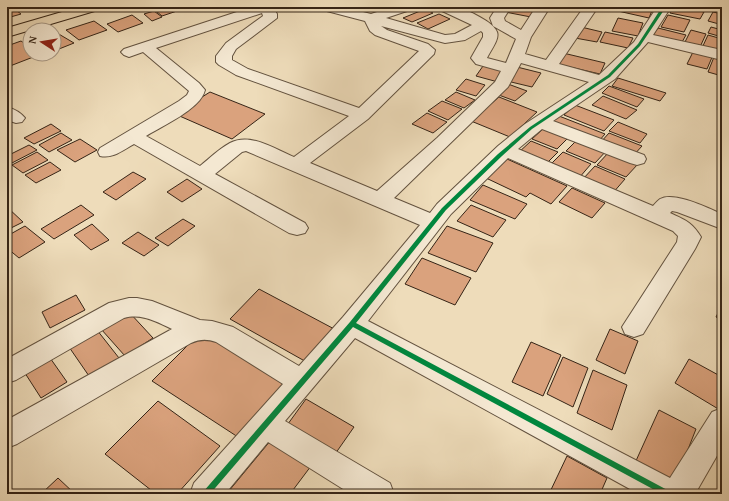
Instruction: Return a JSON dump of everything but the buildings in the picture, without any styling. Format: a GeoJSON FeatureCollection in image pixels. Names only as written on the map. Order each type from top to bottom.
{"type":"FeatureCollection","features":[{"type":"Feature","properties":{"kind":"main road"},"geometry":{"type":"LineString","coordinates":[[7,33],[94,7]]}},
{"type":"Feature","properties":{"kind":"street"},"geometry":{"type":"LineString","coordinates":[[328,7],[438,38],[452,40],[460,38],[482,24]]}},
{"type":"Feature","properties":{"kind":"street"},"geometry":{"type":"LineString","coordinates":[[371,19],[405,7]]}},
{"type":"Feature","properties":{"kind":"street"},"geometry":{"type":"LineString","coordinates":[[446,7],[482,24],[490,32],[490,37],[479,58],[481,61],[550,66],[602,81]]}},
{"type":"Feature","properties":{"kind":"street"},"geometry":{"type":"LineString","coordinates":[[504,7],[497,18],[498,23],[524,37]]}},
{"type":"Feature","properties":{"kind":"street"},"geometry":{"type":"LineString","coordinates":[[380,200],[480,107],[502,84],[514,63],[524,37],[543,7]]}},
{"type":"Feature","properties":{"kind":"street"},"geometry":{"type":"LineString","coordinates":[[550,66],[592,7]]}},
{"type":"Feature","properties":{"kind":"street"},"geometry":{"type":"LineString","coordinates":[[205,494],[352,324],[444,209],[505,150],[540,122],[602,81],[624,61],[644,37],[664,7]]}},
{"type":"Feature","properties":{"kind":"street"},"geometry":{"type":"LineString","coordinates":[[129,52],[260,8],[270,14],[270,18],[231,46],[224,56],[224,62],[242,72],[362,115]]}},
{"type":"Feature","properties":{"kind":"street"},"geometry":{"type":"LineString","coordinates":[[297,164],[362,115],[423,57],[427,50],[376,30],[371,19]]}},
{"type":"Feature","properties":{"kind":"street"},"geometry":{"type":"LineString","coordinates":[[644,37],[722,56]]}},
{"type":"Feature","properties":{"kind":"street"},"geometry":{"type":"LineString","coordinates":[[107,152],[193,99],[197,90],[145,47]]}},
{"type":"Feature","properties":{"kind":"street"},"geometry":{"type":"LineString","coordinates":[[540,122],[636,159]]}},
{"type":"Feature","properties":{"kind":"street"},"geometry":{"type":"LineString","coordinates":[[133,136],[297,228]]}},
{"type":"Feature","properties":{"kind":"street"},"geometry":{"type":"LineString","coordinates":[[202,174],[235,148],[241,145],[249,145],[433,222]]}},
{"type":"Feature","properties":{"kind":"street"},"geometry":{"type":"LineString","coordinates":[[505,150],[680,226],[686,231],[690,237],[687,244],[634,327]]}},
{"type":"Feature","properties":{"kind":"street"},"geometry":{"type":"LineString","coordinates":[[656,216],[667,204],[678,205],[722,222]]}},
{"type":"Feature","properties":{"kind":"street"},"geometry":{"type":"LineString","coordinates":[[7,372],[118,310],[129,307],[149,310],[197,330]]}},
{"type":"Feature","properties":{"kind":"street"},"geometry":{"type":"LineString","coordinates":[[352,324],[669,494]]}},
{"type":"Feature","properties":{"kind":"street"},"geometry":{"type":"LineString","coordinates":[[7,435],[182,336],[197,330],[211,330],[224,334],[303,382]]}},
{"type":"Feature","properties":{"kind":"street"},"geometry":{"type":"LineString","coordinates":[[678,494],[722,421]]}},
{"type":"Feature","properties":{"kind":"street"},"geometry":{"type":"LineString","coordinates":[[265,424],[379,494]]}},
{"type":"Feature","properties":{"kind":"cycle path"},"geometry":{"type":"LineString","coordinates":[[205,494],[352,324],[444,209],[500,155],[531,128],[609,76],[639,45],[664,7]]}},
{"type":"Feature","properties":{"kind":"cycle path"},"geometry":{"type":"LineString","coordinates":[[352,324],[669,494]]}}]}
